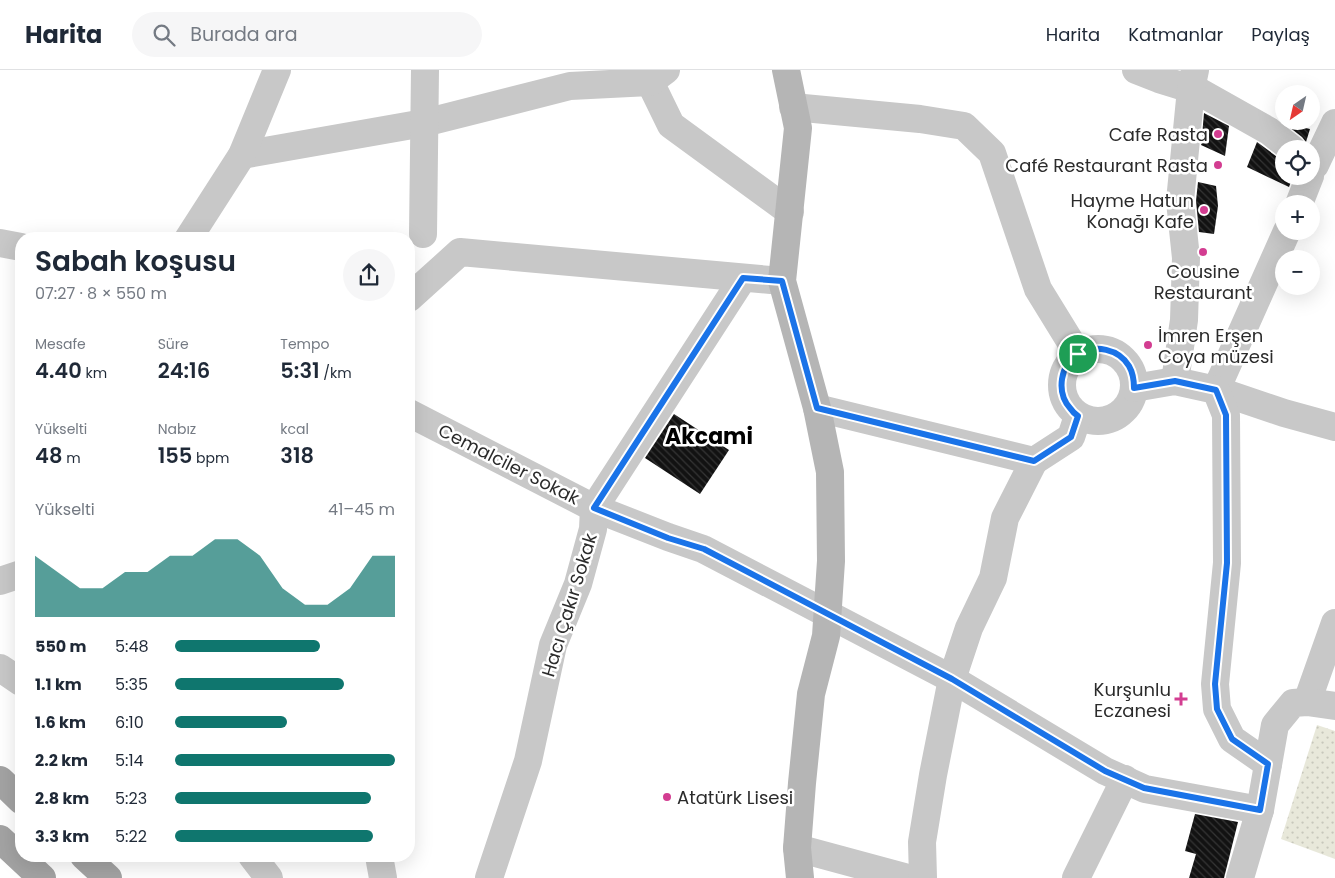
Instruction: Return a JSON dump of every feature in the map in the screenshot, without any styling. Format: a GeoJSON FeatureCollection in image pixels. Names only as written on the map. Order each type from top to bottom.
{"type":"FeatureCollection","features":[{"type":"Feature","properties":{"kind":"main road"},"geometry":{"type":"LineString","coordinates":[[0,780],[15,794]]}},
{"type":"Feature","properties":{"kind":"main road"},"geometry":{"type":"LineString","coordinates":[[0,840],[15,854]]}},
{"type":"Feature","properties":{"kind":"main road"},"geometry":{"type":"LineString","coordinates":[[24,862],[42,878]]}},
{"type":"Feature","properties":{"kind":"main road"},"geometry":{"type":"LineString","coordinates":[[91,862],[108,878]]}},
{"type":"Feature","properties":{"kind":"street"},"geometry":{"type":"LineString","coordinates":[[192,232],[242,155],[277,70]]}},
{"type":"Feature","properties":{"kind":"street"},"geometry":{"type":"LineString","coordinates":[[425,70],[424,124],[415,236],[460,252],[782,281]]}},
{"type":"Feature","properties":{"kind":"street"},"geometry":{"type":"LineString","coordinates":[[786,70],[798,128],[782,281],[817,408],[830,472],[831,561],[828,615],[826,636],[811,694],[797,848],[800,878]]}},
{"type":"Feature","properties":{"kind":"street"},"geometry":{"type":"LineString","coordinates":[[1136,70],[1159,79],[1193,79]]}},
{"type":"Feature","properties":{"kind":"street"},"geometry":{"type":"LineString","coordinates":[[242,155],[424,124],[570,86],[658,76],[671,125],[790,212]]}},
{"type":"Feature","properties":{"kind":"street"},"geometry":{"type":"LineString","coordinates":[[1193,79],[1198,91],[1269,131],[1280,140]]}},
{"type":"Feature","properties":{"kind":"street"},"geometry":{"type":"LineString","coordinates":[[1175,381],[1184,320],[1186,258],[1180,201],[1193,79]]}},
{"type":"Feature","properties":{"kind":"street"},"geometry":{"type":"LineString","coordinates":[[793,107],[920,119],[964,126],[992,153],[1038,289],[1078,354]]}},
{"type":"Feature","properties":{"kind":"street"},"geometry":{"type":"LineString","coordinates":[[1320,158],[1335,123]]}},
{"type":"Feature","properties":{"kind":"street"},"geometry":{"type":"LineString","coordinates":[[1268,764],[1232,739],[1217,709],[1215,684],[1227,563],[1226,415],[1216,390],[1283,240]]}},
{"type":"Feature","properties":{"kind":"street"},"geometry":{"type":"LineString","coordinates":[[0,244],[15,246]]}},
{"type":"Feature","properties":{"kind":"street"},"geometry":{"type":"LineString","coordinates":[[415,293],[460,252]]}},
{"type":"Feature","properties":{"kind":"street","name":"Hacı Çakır Sokak"},"geometry":{"type":"LineString","coordinates":[[489,878],[528,761],[553,645],[578,584],[593,529],[594,508],[743,278]]}},
{"type":"Feature","properties":{"kind":"street"},"geometry":{"type":"LineString","coordinates":[[1100,349],[1112,351],[1122,357],[1134,377],[1134,388],[1132,400],[1125,410],[1115,418],[1103,422],[1090,421],[1078,416],[1069,408],[1063,396],[1061,384],[1063,372],[1069,362],[1078,354],[1100,349]]}},
{"type":"Feature","properties":{"kind":"street"},"geometry":{"type":"LineString","coordinates":[[1134,388],[1175,381],[1216,390],[1284,413],[1335,426]]}},
{"type":"Feature","properties":{"kind":"street"},"geometry":{"type":"LineString","coordinates":[[817,408],[1034,461]]}},
{"type":"Feature","properties":{"kind":"street","name":"Cemalciler Sokak"},"geometry":{"type":"LineString","coordinates":[[415,416],[594,508],[668,538],[704,549],[952,679],[1105,771],[1144,788],[1260,810]]}},
{"type":"Feature","properties":{"kind":"street"},"geometry":{"type":"LineString","coordinates":[[922,878],[922,842],[952,679],[969,628],[993,578],[1005,518],[1034,461],[1071,437],[1078,416]]}},
{"type":"Feature","properties":{"kind":"street"},"geometry":{"type":"LineString","coordinates":[[0,581],[15,576]]}},
{"type":"Feature","properties":{"kind":"street"},"geometry":{"type":"LineString","coordinates":[[1240,878],[1260,810],[1275,725],[1300,702],[1335,623]]}},
{"type":"Feature","properties":{"kind":"street"},"geometry":{"type":"LineString","coordinates":[[0,668],[15,678]]}},
{"type":"Feature","properties":{"kind":"street"},"geometry":{"type":"LineString","coordinates":[[1300,702],[1335,706]]}},
{"type":"Feature","properties":{"kind":"street"},"geometry":{"type":"LineString","coordinates":[[1076,878],[1125,779]]}},
{"type":"Feature","properties":{"kind":"street"},"geometry":{"type":"LineString","coordinates":[[797,848],[908,878]]}},
{"type":"Feature","properties":{"kind":"street"},"geometry":{"type":"LineString","coordinates":[[257,862],[269,878]]}},
{"type":"Feature","properties":{"kind":"street"},"geometry":{"type":"LineString","coordinates":[[380,862],[383,878]]}},
{"type":"Feature","properties":{"kind":"shaded area"},"geometry":{"type":"Polygon","coordinates":[[[1317,725],[1335,731],[1335,859],[1281,839],[1317,725]]]}},
{"type":"Feature","properties":{"kind":"building","name":"Cafe Rasta"},"geometry":{"type":"Polygon","coordinates":[[[1204,113],[1229,126],[1225,156],[1201,145],[1204,137],[1202,136],[1204,113]]]}},
{"type":"Feature","properties":{"kind":"building"},"geometry":{"type":"Polygon","coordinates":[[[1293,130],[1310,130],[1307,140],[1293,130]]]}},
{"type":"Feature","properties":{"kind":"building"},"geometry":{"type":"Polygon","coordinates":[[[1257,142],[1275,155],[1275,180],[1247,167],[1257,142]]]}},
{"type":"Feature","properties":{"kind":"building","name":"Hayme Hatun Konağı Kafe"},"geometry":{"type":"Polygon","coordinates":[[[1198,182],[1216,186],[1218,206],[1214,234],[1199,232],[1196,201],[1198,182]]]}},
{"type":"Feature","properties":{"kind":"building"},"geometry":{"type":"Polygon","coordinates":[[[674,414],[729,450],[700,494],[645,458],[674,414]]]}},
{"type":"Feature","properties":{"kind":"building"},"geometry":{"type":"Polygon","coordinates":[[[1195,814],[1238,822],[1224,878],[1189,878],[1196,854],[1185,851],[1195,814]]]}},
{"type":"Feature","properties":{"kind":"place","name":"Cafe Rasta"},"geometry":{"type":"Point","coordinates":[1218,134]}},
{"type":"Feature","properties":{"kind":"place","name":"Café Restaurant Rasta"},"geometry":{"type":"Point","coordinates":[1218,165]}},
{"type":"Feature","properties":{"kind":"place","name":"Hayme Hatun Konağı Kafe"},"geometry":{"type":"Point","coordinates":[1204,210]}},
{"type":"Feature","properties":{"kind":"place","name":"Cousine Restaurant"},"geometry":{"type":"Point","coordinates":[1203,252]}},
{"type":"Feature","properties":{"kind":"place","name":"İmren Erşen Coya müzesi"},"geometry":{"type":"Point","coordinates":[1148,345]}},
{"type":"Feature","properties":{"kind":"place","name":"Kurşunlu Eczanesi"},"geometry":{"type":"Point","coordinates":[1181,699]}},
{"type":"Feature","properties":{"kind":"place","name":"Atatürk Lisesi"},"geometry":{"type":"Point","coordinates":[667,797]}},
{"type":"Feature","properties":{"kind":"district","name":"Akcami"},"geometry":{"type":"Point","coordinates":[709,436]}},
{"type":"Feature","properties":{"kind":"route"},"geometry":{"type":"LineString","coordinates":[[743,278],[782,281],[817,408],[1034,461],[1071,437],[1078,416],[1069,408],[1063,396],[1061,384],[1063,372],[1069,362],[1078,354],[1100,349],[1112,351],[1122,357],[1134,377],[1134,388],[1175,381],[1216,390],[1226,415],[1227,563],[1215,684],[1217,709],[1232,739],[1268,764],[1260,810],[1144,788],[1105,771],[952,679],[704,549],[668,538],[594,508],[743,278]]}}]}
